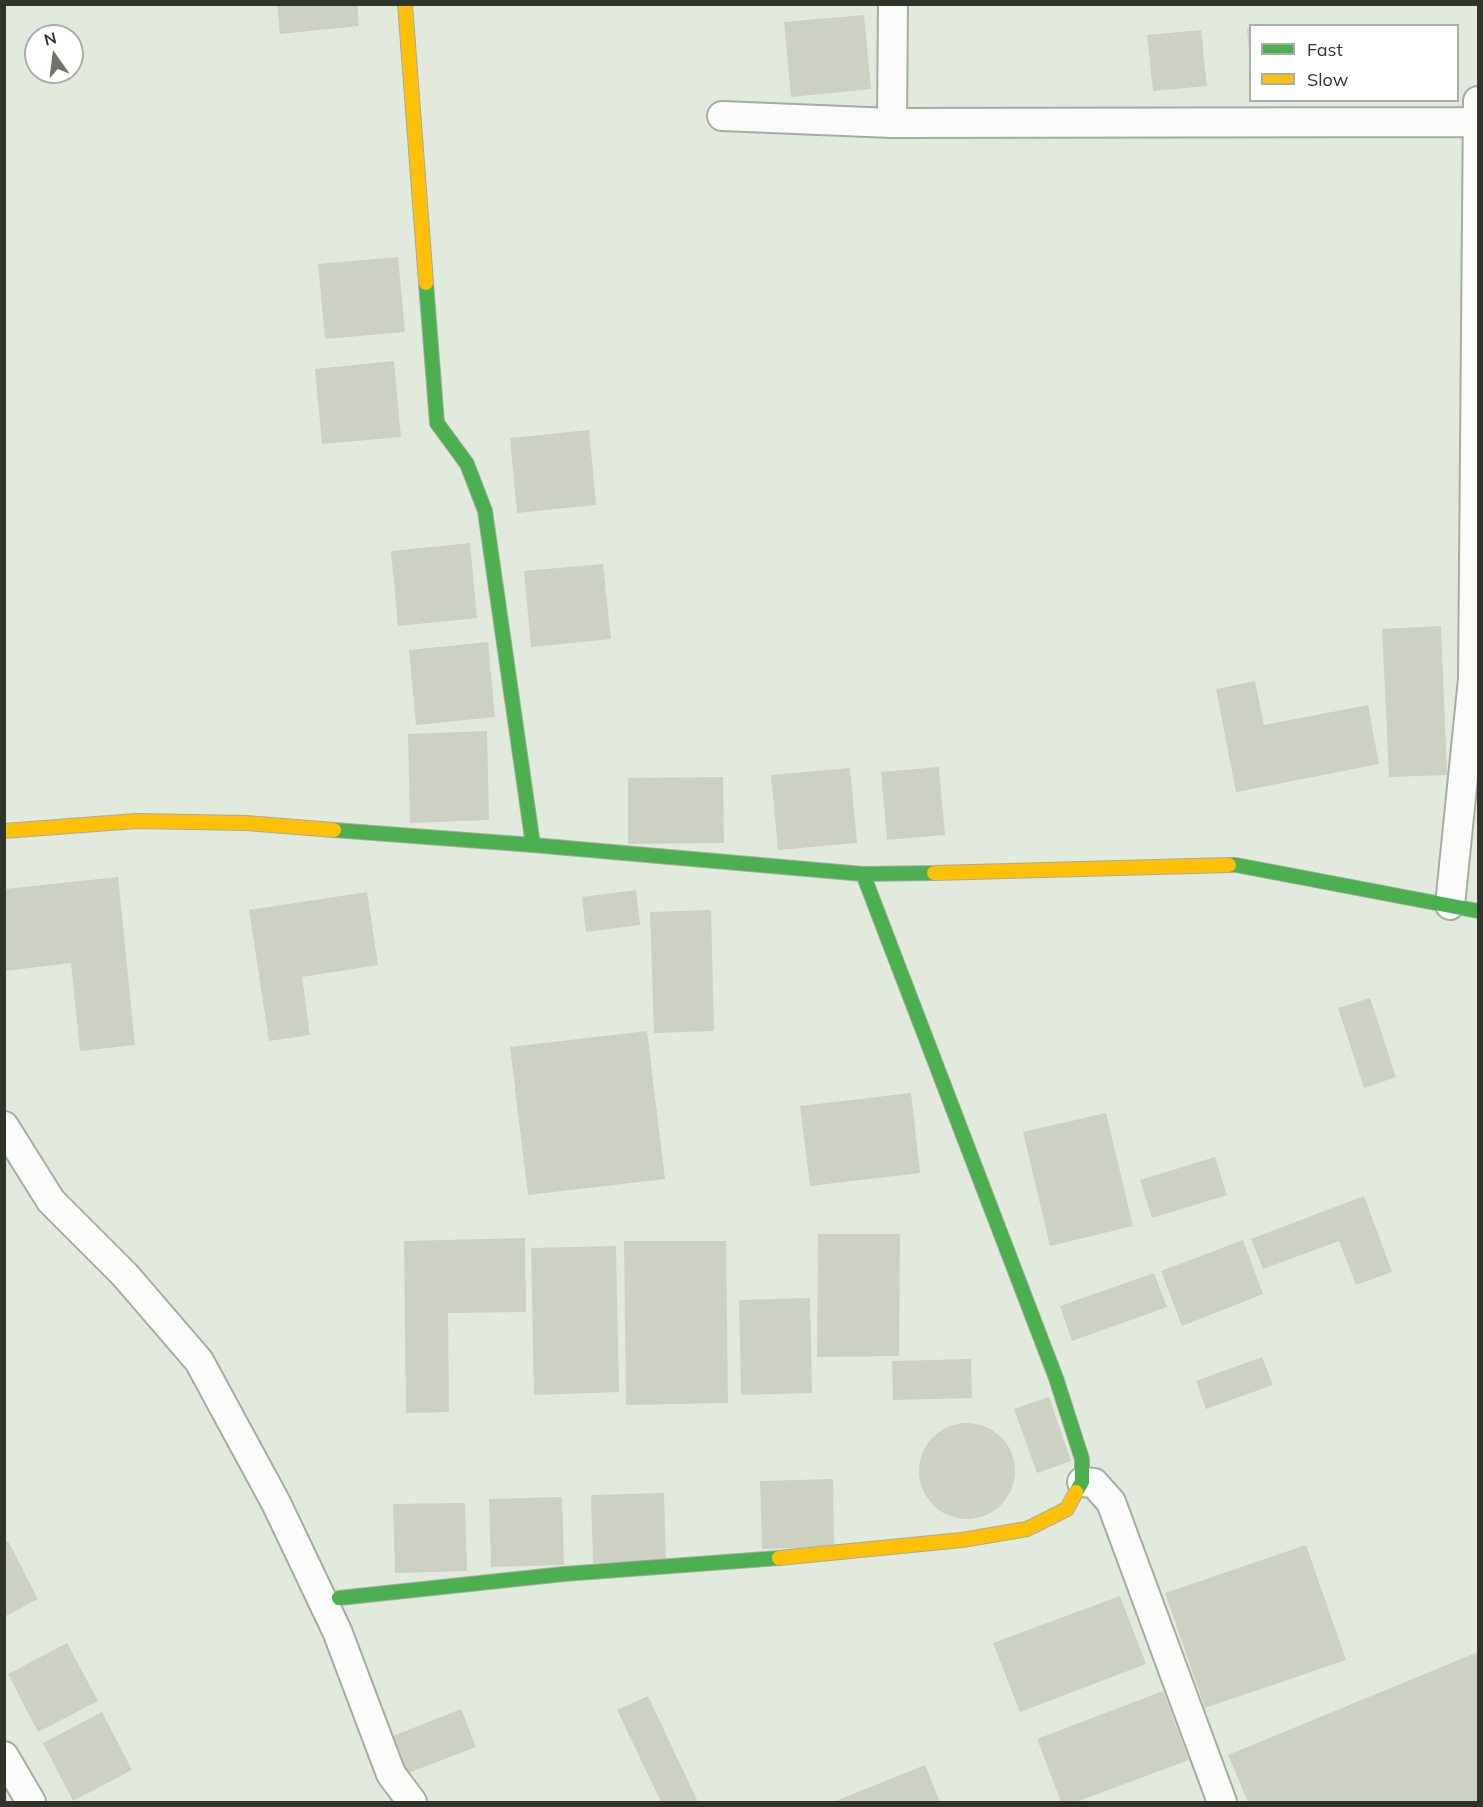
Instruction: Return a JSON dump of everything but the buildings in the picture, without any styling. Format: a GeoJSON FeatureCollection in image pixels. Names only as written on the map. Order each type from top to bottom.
{"type":"FeatureCollection","features":[{"type":"Feature","properties":{"kind":"street"},"geometry":{"type":"LineString","coordinates":[[405,4],[437,423],[467,464],[485,511],[533,845]]}},
{"type":"Feature","properties":{"kind":"street"},"geometry":{"type":"LineString","coordinates":[[892,123],[893,4]]}},
{"type":"Feature","properties":{"kind":"street"},"geometry":{"type":"LineString","coordinates":[[1450,905],[1476,680],[1479,101]]}},
{"type":"Feature","properties":{"kind":"street"},"geometry":{"type":"LineString","coordinates":[[722,116],[892,123],[1478,122]]}},
{"type":"Feature","properties":{"kind":"street"},"geometry":{"type":"LineString","coordinates":[[4,831],[136,821],[235,823],[533,845],[863,874],[1236,865],[1479,911]]}},
{"type":"Feature","properties":{"kind":"street"},"geometry":{"type":"LineString","coordinates":[[339,1598],[564,1574],[813,1555],[962,1540],[1027,1529],[1068,1509],[1082,1482],[1082,1459],[1056,1378],[863,874]]}},
{"type":"Feature","properties":{"kind":"street"},"geometry":{"type":"LineString","coordinates":[[4,1126],[51,1201],[125,1275],[199,1361],[276,1503],[337,1631],[391,1774],[412,1803]]}},
{"type":"Feature","properties":{"kind":"street"},"geometry":{"type":"LineString","coordinates":[[1082,1482],[1094,1484],[1110,1502],[1222,1803]]}},
{"type":"Feature","properties":{"kind":"street"},"geometry":{"type":"LineString","coordinates":[[4,1756],[31,1803]]}},
{"type":"Feature","properties":{"kind":"traffic: fast"},"geometry":{"type":"LineString","coordinates":[[426,283],[437,423],[467,464],[485,511],[533,845]]}},
{"type":"Feature","properties":{"kind":"traffic: fast"},"geometry":{"type":"LineString","coordinates":[[334,830],[863,874]]}},
{"type":"Feature","properties":{"kind":"traffic: fast"},"geometry":{"type":"LineString","coordinates":[[1229,865],[1478,911]]}},
{"type":"Feature","properties":{"kind":"traffic: fast"},"geometry":{"type":"LineString","coordinates":[[934,873],[863,874],[1056,1378],[1082,1459],[1082,1482],[1076,1492]]}},
{"type":"Feature","properties":{"kind":"traffic: fast"},"geometry":{"type":"LineString","coordinates":[[339,1598],[564,1574],[779,1558]]}},
{"type":"Feature","properties":{"kind":"traffic: slow"},"geometry":{"type":"LineString","coordinates":[[405,4],[426,283]]}},
{"type":"Feature","properties":{"kind":"traffic: slow"},"geometry":{"type":"LineString","coordinates":[[4,831],[136,821],[246,823],[334,830]]}},
{"type":"Feature","properties":{"kind":"traffic: slow"},"geometry":{"type":"LineString","coordinates":[[934,873],[1229,865]]}},
{"type":"Feature","properties":{"kind":"traffic: slow"},"geometry":{"type":"LineString","coordinates":[[779,1558],[962,1540],[1027,1529],[1067,1509],[1076,1492]]}}]}
